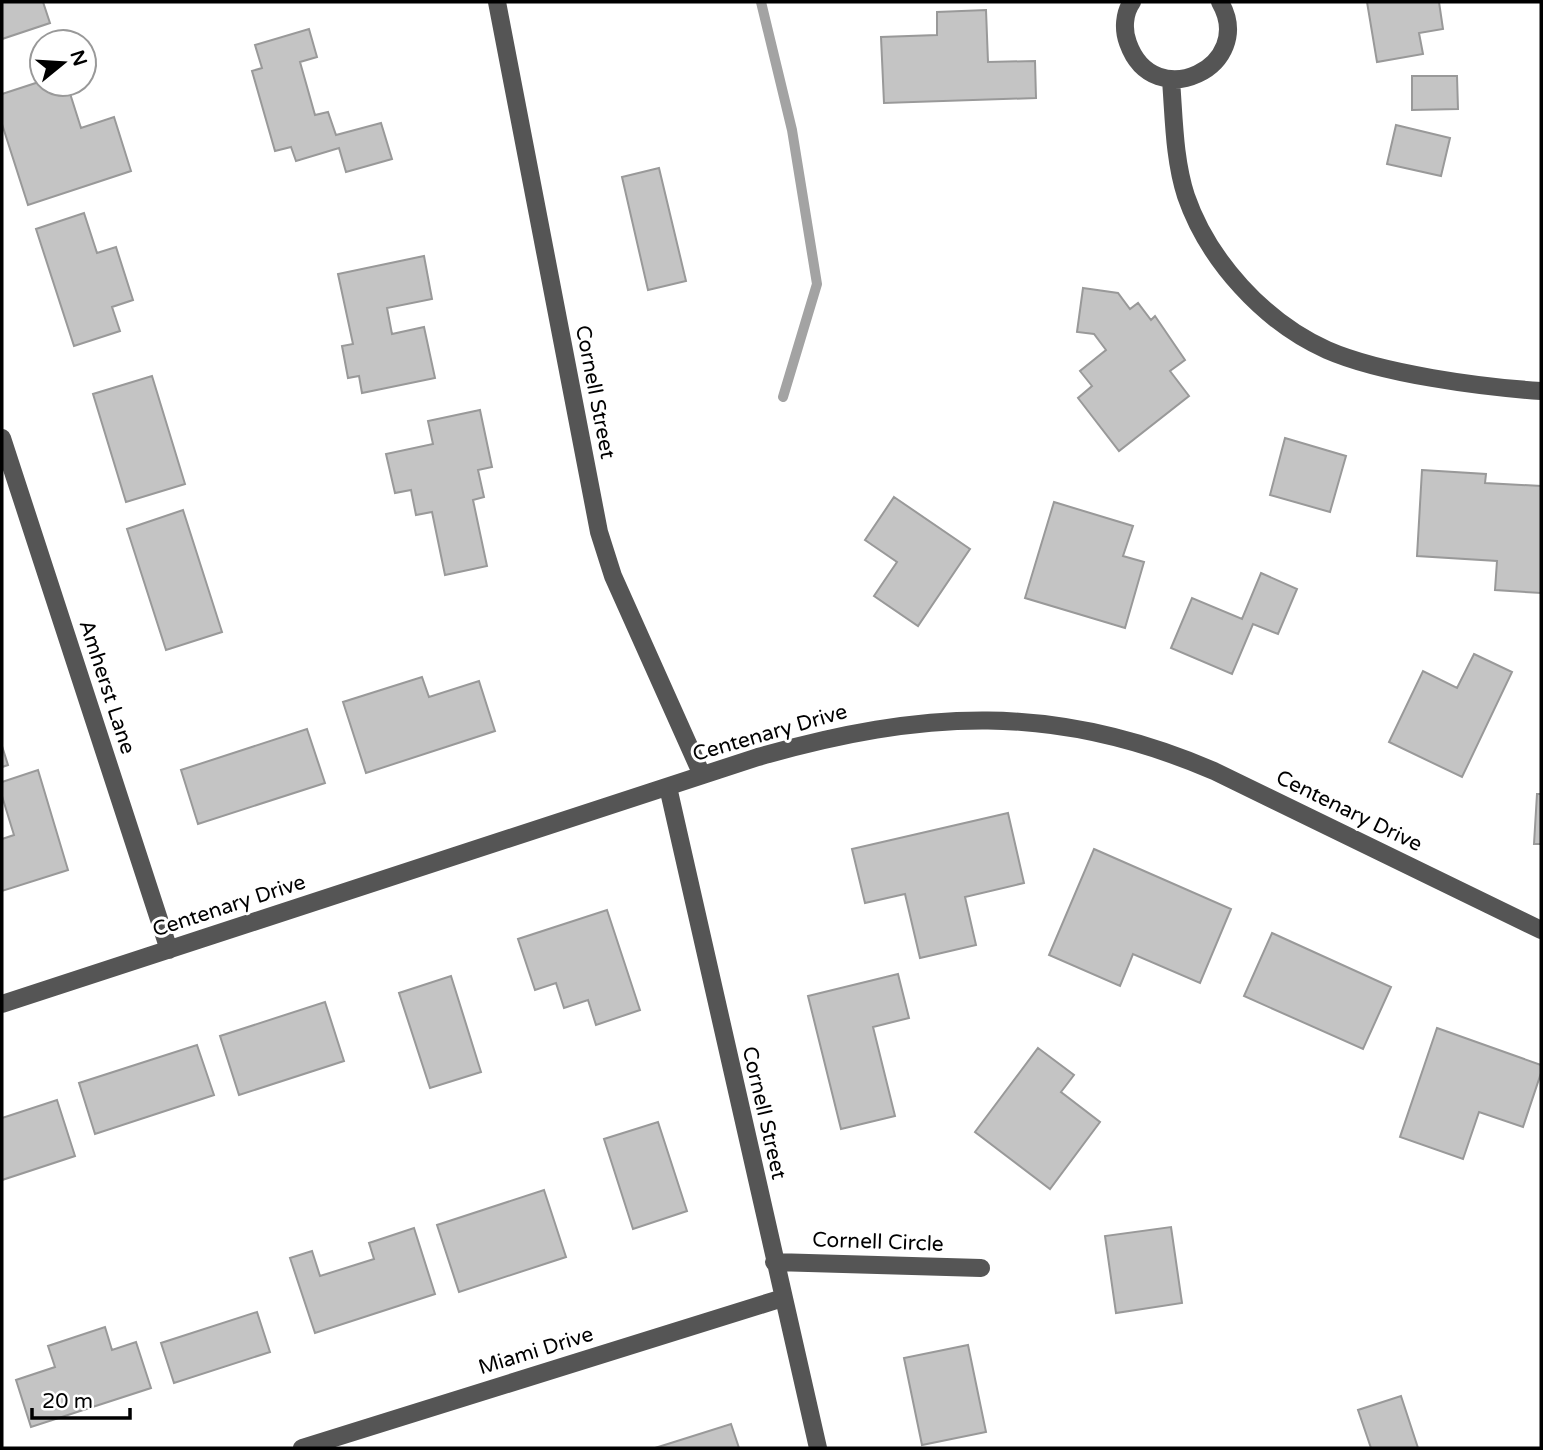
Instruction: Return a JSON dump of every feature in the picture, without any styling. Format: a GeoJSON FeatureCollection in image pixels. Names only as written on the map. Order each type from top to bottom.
{"type":"FeatureCollection","features":[{"type":"Feature","properties":{"kind":"street","name":"Cornell Street"},"geometry":{"type":"LineString","coordinates":[[497,2],[599,532],[613,576],[702,775]]}},
{"type":"Feature","properties":{"kind":"street"},"geometry":{"type":"LineString","coordinates":[[1132,2],[1125,22],[1126,38],[1132,54],[1155,76],[1171,79],[1188,79],[1204,72],[1217,60],[1225,44],[1228,27],[1220,2]]}},
{"type":"Feature","properties":{"kind":"street"},"geometry":{"type":"LineString","coordinates":[[1171,79],[1180,173],[1194,215],[1220,260],[1278,319],[1326,349],[1373,364],[1480,385],[1541,391]]}},
{"type":"Feature","properties":{"kind":"street","name":"Amherst Lane"},"geometry":{"type":"LineString","coordinates":[[2,438],[169,950]]}},
{"type":"Feature","properties":{"kind":"street","name":"Centenary Drive"},"geometry":{"type":"LineString","coordinates":[[2,1004],[702,775],[818,741],[923,721],[1020,720],[1083,730],[1146,745],[1214,771],[1541,930]]}},
{"type":"Feature","properties":{"kind":"street","name":"Cornell Street"},"geometry":{"type":"LineString","coordinates":[[668,787],[818,1448]]}},
{"type":"Feature","properties":{"kind":"street","name":"Cornell Circle"},"geometry":{"type":"LineString","coordinates":[[774,1262],[981,1268]]}},
{"type":"Feature","properties":{"kind":"street","name":"Miami Drive"},"geometry":{"type":"LineString","coordinates":[[302,1448],[783,1298]]}},
{"type":"Feature","properties":{"kind":"building"},"geometry":{"type":"Polygon","coordinates":[[[2,2],[43,2],[50,23],[28,28],[28,30],[2,39],[2,2]]]}},
{"type":"Feature","properties":{"kind":"building"},"geometry":{"type":"Polygon","coordinates":[[[1367,2],[1439,2],[1443,29],[1419,33],[1423,54],[1377,62],[1367,2]]]}},
{"type":"Feature","properties":{"kind":"building"},"geometry":{"type":"Polygon","coordinates":[[[986,10],[988,62],[1035,61],[1036,98],[884,103],[881,37],[937,35],[937,12],[986,10]]]}},
{"type":"Feature","properties":{"kind":"building"},"geometry":{"type":"Polygon","coordinates":[[[309,29],[317,57],[300,62],[315,115],[328,112],[336,135],[381,123],[392,159],[346,172],[339,148],[296,161],[291,147],[275,151],[252,71],[262,68],[255,45],[309,29]]]}},
{"type":"Feature","properties":{"kind":"building"},"geometry":{"type":"Polygon","coordinates":[[[1412,76],[1457,76],[1458,109],[1412,110],[1412,76]]]}},
{"type":"Feature","properties":{"kind":"building"},"geometry":{"type":"Polygon","coordinates":[[[28,86],[28,98],[71,98],[81,128],[114,117],[131,171],[28,205],[2,124],[2,94],[28,86]]]}},
{"type":"Feature","properties":{"kind":"building"},"geometry":{"type":"Polygon","coordinates":[[[1396,125],[1450,138],[1441,176],[1387,164],[1396,125]]]}},
{"type":"Feature","properties":{"kind":"building"},"geometry":{"type":"Polygon","coordinates":[[[659,168],[686,281],[648,290],[622,177],[659,168]]]}},
{"type":"Feature","properties":{"kind":"building"},"geometry":{"type":"Polygon","coordinates":[[[84,213],[97,253],[116,247],[133,300],[112,307],[120,331],[74,346],[36,229],[84,213]]]}},
{"type":"Feature","properties":{"kind":"building"},"geometry":{"type":"Polygon","coordinates":[[[424,256],[432,299],[387,308],[392,334],[424,327],[435,378],[362,393],[359,376],[348,378],[342,346],[353,344],[338,274],[424,256]]]}},
{"type":"Feature","properties":{"kind":"building"},"geometry":{"type":"Polygon","coordinates":[[[1083,288],[1118,293],[1130,309],[1138,303],[1151,320],[1155,316],[1185,360],[1170,371],[1189,396],[1119,451],[1078,398],[1092,386],[1080,371],[1106,350],[1094,334],[1077,332],[1083,288]]]}},
{"type":"Feature","properties":{"kind":"building"},"geometry":{"type":"Polygon","coordinates":[[[152,376],[185,484],[126,502],[93,394],[152,376]]]}},
{"type":"Feature","properties":{"kind":"building"},"geometry":{"type":"Polygon","coordinates":[[[480,410],[492,467],[478,470],[484,497],[473,500],[487,566],[445,575],[432,512],[416,515],[411,490],[395,493],[386,454],[433,444],[428,421],[480,410]]]}},
{"type":"Feature","properties":{"kind":"building"},"geometry":{"type":"Polygon","coordinates":[[[1285,438],[1346,456],[1330,512],[1270,495],[1285,438]]]}},
{"type":"Feature","properties":{"kind":"building"},"geometry":{"type":"Polygon","coordinates":[[[1422,470],[1486,474],[1485,483],[1541,486],[1541,593],[1495,590],[1497,561],[1417,556],[1422,470]]]}},
{"type":"Feature","properties":{"kind":"building"},"geometry":{"type":"Polygon","coordinates":[[[894,497],[970,549],[918,626],[874,596],[897,562],[865,540],[894,497]]]}},
{"type":"Feature","properties":{"kind":"building"},"geometry":{"type":"Polygon","coordinates":[[[1054,502],[1133,526],[1123,556],[1144,562],[1125,628],[1025,598],[1054,502]]]}},
{"type":"Feature","properties":{"kind":"building"},"geometry":{"type":"Polygon","coordinates":[[[183,510],[222,632],[166,650],[127,529],[183,510]]]}},
{"type":"Feature","properties":{"kind":"building"},"geometry":{"type":"Polygon","coordinates":[[[1261,573],[1297,589],[1278,634],[1253,624],[1232,674],[1171,648],[1192,598],[1242,619],[1261,573]]]}},
{"type":"Feature","properties":{"kind":"building"},"geometry":{"type":"Polygon","coordinates":[[[1474,654],[1512,672],[1462,777],[1389,742],[1423,671],[1457,688],[1474,654]]]}},
{"type":"Feature","properties":{"kind":"building"},"geometry":{"type":"Polygon","coordinates":[[[422,677],[429,697],[479,681],[495,731],[366,773],[343,702],[422,677]]]}},
{"type":"Feature","properties":{"kind":"building"},"geometry":{"type":"Polygon","coordinates":[[[307,729],[325,783],[198,824],[181,770],[307,729]]]}},
{"type":"Feature","properties":{"kind":"building"},"geometry":{"type":"Polygon","coordinates":[[[2,746],[8,765],[2,767],[2,746]]]}},
{"type":"Feature","properties":{"kind":"building"},"geometry":{"type":"Polygon","coordinates":[[[38,770],[68,870],[2,891],[2,839],[14,835],[2,796],[2,782],[38,770]]]}},
{"type":"Feature","properties":{"kind":"building"},"geometry":{"type":"Polygon","coordinates":[[[1537,794],[1541,794],[1541,844],[1534,844],[1537,794]]]}},
{"type":"Feature","properties":{"kind":"building"},"geometry":{"type":"Polygon","coordinates":[[[1008,813],[1024,883],[965,897],[976,945],[920,958],[905,894],[865,903],[852,849],[1008,813]]]}},
{"type":"Feature","properties":{"kind":"building"},"geometry":{"type":"Polygon","coordinates":[[[1094,849],[1231,909],[1200,983],[1133,954],[1120,986],[1049,955],[1094,849]]]}},
{"type":"Feature","properties":{"kind":"building"},"geometry":{"type":"Polygon","coordinates":[[[607,910],[640,1010],[596,1025],[588,1000],[564,1008],[556,983],[535,990],[518,939],[607,910]]]}},
{"type":"Feature","properties":{"kind":"building"},"geometry":{"type":"Polygon","coordinates":[[[1272,933],[1391,987],[1363,1049],[1244,996],[1272,933]]]}},
{"type":"Feature","properties":{"kind":"building"},"geometry":{"type":"Polygon","coordinates":[[[898,974],[909,1018],[873,1027],[895,1116],[841,1129],[808,996],[898,974]]]}},
{"type":"Feature","properties":{"kind":"building"},"geometry":{"type":"Polygon","coordinates":[[[451,976],[481,1072],[430,1088],[399,993],[451,976]]]}},
{"type":"Feature","properties":{"kind":"building"},"geometry":{"type":"Polygon","coordinates":[[[325,1002],[344,1061],[239,1095],[220,1036],[325,1002]]]}},
{"type":"Feature","properties":{"kind":"building"},"geometry":{"type":"Polygon","coordinates":[[[1437,1028],[1541,1065],[1541,1073],[1523,1127],[1479,1112],[1463,1159],[1400,1137],[1437,1028]]]}},
{"type":"Feature","properties":{"kind":"building"},"geometry":{"type":"Polygon","coordinates":[[[197,1045],[214,1095],[95,1134],[79,1083],[197,1045]]]}},
{"type":"Feature","properties":{"kind":"building"},"geometry":{"type":"Polygon","coordinates":[[[1038,1048],[1074,1075],[1061,1092],[1100,1122],[1050,1189],[975,1132],[1038,1048]]]}},
{"type":"Feature","properties":{"kind":"building"},"geometry":{"type":"Polygon","coordinates":[[[57,1100],[75,1156],[2,1180],[2,1118],[57,1100]]]}},
{"type":"Feature","properties":{"kind":"building"},"geometry":{"type":"Polygon","coordinates":[[[658,1122],[687,1211],[633,1229],[604,1139],[658,1122]]]}},
{"type":"Feature","properties":{"kind":"building"},"geometry":{"type":"Polygon","coordinates":[[[544,1190],[566,1257],[459,1292],[437,1225],[544,1190]]]}},
{"type":"Feature","properties":{"kind":"building"},"geometry":{"type":"Polygon","coordinates":[[[1171,1227],[1182,1303],[1116,1313],[1105,1236],[1171,1227]]]}},
{"type":"Feature","properties":{"kind":"building"},"geometry":{"type":"Polygon","coordinates":[[[414,1228],[435,1294],[315,1333],[290,1258],[312,1251],[320,1276],[374,1259],[369,1243],[414,1228]]]}},
{"type":"Feature","properties":{"kind":"building"},"geometry":{"type":"Polygon","coordinates":[[[257,1312],[270,1352],[174,1383],[161,1343],[257,1312]]]}},
{"type":"Feature","properties":{"kind":"building"},"geometry":{"type":"Polygon","coordinates":[[[105,1327],[112,1350],[136,1342],[151,1388],[31,1427],[16,1380],[55,1367],[48,1346],[105,1327]]]}},
{"type":"Feature","properties":{"kind":"building"},"geometry":{"type":"Polygon","coordinates":[[[968,1345],[986,1432],[922,1445],[904,1358],[968,1345]]]}},
{"type":"Feature","properties":{"kind":"building"},"geometry":{"type":"Polygon","coordinates":[[[1401,1396],[1418,1448],[1371,1448],[1358,1410],[1401,1396]]]}},
{"type":"Feature","properties":{"kind":"building"},"geometry":{"type":"Polygon","coordinates":[[[731,1424],[739,1448],[655,1448],[731,1424]]]}},
{"type":"Feature","properties":{"kind":"waterway"},"geometry":{"type":"LineString","coordinates":[[761,2],[792,130],[817,284],[783,397]]}}]}
